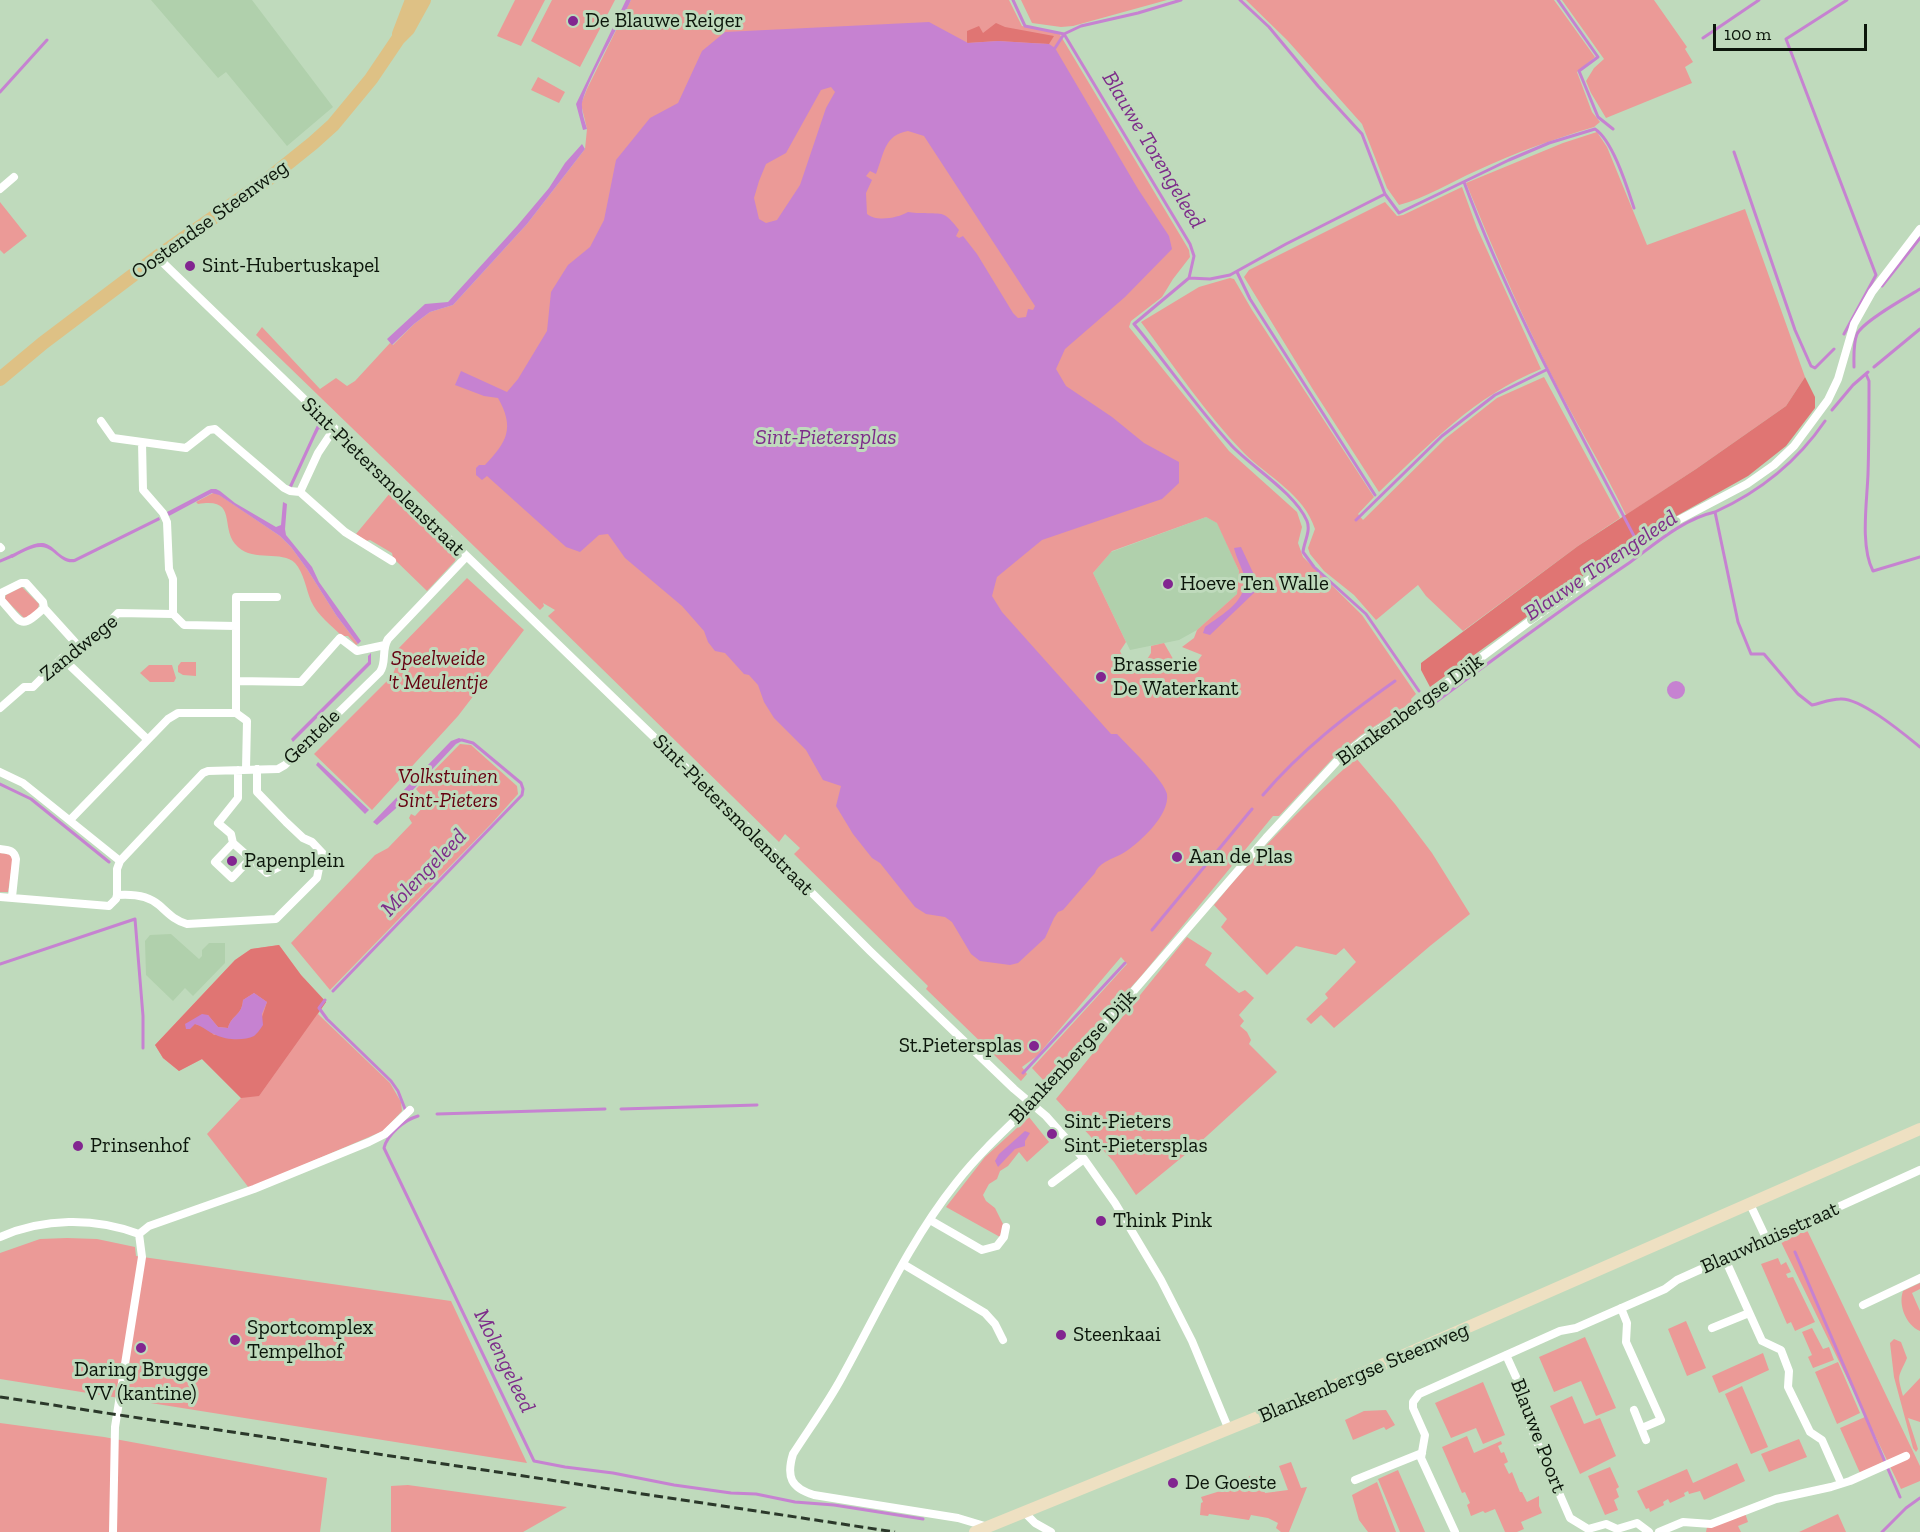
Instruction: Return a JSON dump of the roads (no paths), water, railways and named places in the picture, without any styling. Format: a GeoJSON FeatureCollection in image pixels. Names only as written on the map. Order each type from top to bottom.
{"type":"FeatureCollection","features":[{"type":"Feature","properties":{"kind":"main road","name":"Oostendse Steenweg"},"geometry":{"type":"LineString","coordinates":[[398,39],[401,25],[412,0]]}},
{"type":"Feature","properties":{"kind":"main road","name":"Oostendse Steenweg"},"geometry":{"type":"LineString","coordinates":[[0,379],[43,343],[157,257],[267,180],[320,137],[372,79],[398,39],[408,29],[424,0]]}},
{"type":"Feature","properties":{"kind":"main road","name":"Blankenbergse Steenweg"},"geometry":{"type":"LineString","coordinates":[[975,1532],[1229,1430],[1500,1314],[1920,1129]]}},
{"type":"Feature","properties":{"kind":"street"},"geometry":{"type":"LineString","coordinates":[[0,189],[14,177]]}},
{"type":"Feature","properties":{"kind":"street","name":"Blankenbergse Dijk"},"geometry":{"type":"LineString","coordinates":[[988,1527],[958,1518],[802,1492],[794,1485],[789,1466],[793,1454],[841,1380],[903,1264],[955,1184],[986,1147],[1032,1104],[1142,983],[1275,828],[1339,759],[1364,739],[1420,703],[1530,621],[1643,543],[1671,524],[1747,484],[1774,465],[1794,446],[1828,400],[1854,324],[1872,292],[1920,229]]}},
{"type":"Feature","properties":{"kind":"street","name":"Sint-Pietersmolenstraat"},"geometry":{"type":"LineString","coordinates":[[157,257],[766,845],[885,965],[1046,1116],[1084,1159],[1115,1203],[1161,1280],[1192,1341],[1229,1430]]}},
{"type":"Feature","properties":{"kind":"street"},"geometry":{"type":"LineString","coordinates":[[101,421],[113,438],[186,448],[209,430],[215,429],[284,488],[300,492],[345,532],[392,561]]}},
{"type":"Feature","properties":{"kind":"street"},"geometry":{"type":"LineString","coordinates":[[300,492],[318,453],[334,429]]}},
{"type":"Feature","properties":{"kind":"street"},"geometry":{"type":"LineString","coordinates":[[142,442],[143,490],[163,513],[169,530],[169,569],[173,579],[173,614]]}},
{"type":"Feature","properties":{"kind":"street"},"geometry":{"type":"LineString","coordinates":[[236,681],[301,682],[340,638],[357,651],[385,645],[466,557]]}},
{"type":"Feature","properties":{"kind":"street"},"geometry":{"type":"LineString","coordinates":[[44,608],[24,623],[1,600],[1,593],[21,583],[27,583],[43,602],[44,608],[82,650]]}},
{"type":"Feature","properties":{"kind":"street"},"geometry":{"type":"LineString","coordinates":[[236,713],[236,597],[277,597]]}},
{"type":"Feature","properties":{"kind":"street","name":"Zandwege"},"geometry":{"type":"LineString","coordinates":[[0,708],[24,687],[33,687],[62,658],[77,655],[118,613],[173,614],[184,625],[236,626]]}},
{"type":"Feature","properties":{"kind":"street","name":"Gentele"},"geometry":{"type":"LineString","coordinates":[[120,861],[203,773],[279,769],[285,765],[381,672],[385,645]]}},
{"type":"Feature","properties":{"kind":"street"},"geometry":{"type":"LineString","coordinates":[[62,658],[147,739]]}},
{"type":"Feature","properties":{"kind":"street"},"geometry":{"type":"LineString","coordinates":[[70,820],[168,719],[178,713],[236,713],[247,721],[238,798],[218,823],[231,834],[233,843],[267,873],[281,866]]}},
{"type":"Feature","properties":{"kind":"street"},"geometry":{"type":"LineString","coordinates":[[117,895],[134,894],[151,900],[174,920],[187,924],[276,919],[317,878],[319,868],[327,858],[312,842],[303,838],[285,822],[257,792],[257,769]]}},
{"type":"Feature","properties":{"kind":"street"},"geometry":{"type":"LineString","coordinates":[[0,772],[23,783],[120,861],[117,869],[117,895],[109,906],[0,897]]}},
{"type":"Feature","properties":{"kind":"street"},"geometry":{"type":"LineString","coordinates":[[233,843],[215,862],[232,878],[250,859]]}},
{"type":"Feature","properties":{"kind":"street"},"geometry":{"type":"LineString","coordinates":[[0,849],[10,850],[15,854],[12,897]]}},
{"type":"Feature","properties":{"kind":"street"},"geometry":{"type":"LineString","coordinates":[[139,1234],[149,1226],[254,1189],[369,1142],[385,1134],[410,1110]]}},
{"type":"Feature","properties":{"kind":"street"},"geometry":{"type":"LineString","coordinates":[[1052,1183],[1084,1159]]}},
{"type":"Feature","properties":{"kind":"street","name":"Blauwhuisstraat"},"geometry":{"type":"LineString","coordinates":[[1455,1532],[1421,1458],[1425,1435],[1413,1408],[1415,1397],[1560,1331],[1576,1328],[1665,1289],[1677,1280],[1920,1170]]}},
{"type":"Feature","properties":{"kind":"street"},"geometry":{"type":"LineString","coordinates":[[1750,1204],[1767,1240]]}},
{"type":"Feature","properties":{"kind":"street"},"geometry":{"type":"LineString","coordinates":[[930,1220],[982,1250],[997,1246],[1004,1237],[1006,1227]]}},
{"type":"Feature","properties":{"kind":"street"},"geometry":{"type":"LineString","coordinates":[[0,1237],[38,1224],[64,1221],[111,1227],[139,1234]]}},
{"type":"Feature","properties":{"kind":"street"},"geometry":{"type":"LineString","coordinates":[[113,1532],[115,1427],[142,1257],[139,1234]]}},
{"type":"Feature","properties":{"kind":"street"},"geometry":{"type":"LineString","coordinates":[[1725,1259],[1762,1341],[1780,1350],[1789,1371],[1788,1387],[1810,1432],[1822,1440],[1841,1483]]}},
{"type":"Feature","properties":{"kind":"street"},"geometry":{"type":"LineString","coordinates":[[903,1264],[985,1313],[995,1324],[1003,1340]]}},
{"type":"Feature","properties":{"kind":"street"},"geometry":{"type":"LineString","coordinates":[[1863,1305],[1920,1278]]}},
{"type":"Feature","properties":{"kind":"street"},"geometry":{"type":"LineString","coordinates":[[1621,1308],[1627,1323],[1626,1342],[1661,1420],[1642,1428]]}},
{"type":"Feature","properties":{"kind":"street"},"geometry":{"type":"LineString","coordinates":[[1712,1328],[1749,1312]]}},
{"type":"Feature","properties":{"kind":"street","name":"Blauwe Poort"},"geometry":{"type":"LineString","coordinates":[[1506,1355],[1526,1399],[1530,1426],[1570,1518],[1588,1529],[1606,1524],[1617,1529],[1637,1523],[1649,1532]]}},
{"type":"Feature","properties":{"kind":"street"},"geometry":{"type":"LineString","coordinates":[[1634,1410],[1646,1440]]}},
{"type":"Feature","properties":{"kind":"street"},"geometry":{"type":"LineString","coordinates":[[1355,1480],[1422,1453]]}},
{"type":"Feature","properties":{"kind":"street"},"geometry":{"type":"LineString","coordinates":[[1659,1532],[1683,1522],[1711,1524],[1776,1499],[1811,1493],[1850,1481],[1906,1456]]}},
{"type":"Feature","properties":{"kind":"street"},"geometry":{"type":"LineString","coordinates":[[1024,1512],[1035,1523],[1051,1532]]}},
{"type":"Feature","properties":{"kind":"water"},"geometry":{"type":"Polygon","coordinates":[[[626,0],[631,0],[583,98],[582,109],[587,129],[583,130],[576,104],[626,0]]]}},
{"type":"Feature","properties":{"kind":"water","name":"Sint-Pietersplas"},"geometry":{"type":"Polygon","coordinates":[[[929,22],[968,43],[998,41],[1049,44],[1055,48],[1138,189],[1169,236],[1172,249],[1125,297],[1065,349],[1056,369],[1066,386],[1112,417],[1144,443],[1179,462],[1179,483],[1162,499],[1042,540],[997,577],[992,596],[1002,612],[1111,734],[1117,734],[1153,772],[1167,794],[1167,802],[1159,819],[1146,835],[1125,852],[1097,869],[1063,910],[1058,912],[1045,938],[1018,963],[1010,965],[980,961],[971,954],[952,922],[945,917],[926,914],[915,907],[880,863],[872,858],[853,834],[836,806],[841,786],[823,780],[806,750],[774,718],[764,702],[758,685],[749,675],[744,674],[725,653],[715,651],[704,631],[682,606],[625,558],[608,534],[599,535],[580,552],[566,547],[487,476],[482,480],[476,475],[476,468],[479,465],[485,465],[503,442],[507,426],[506,418],[498,398],[484,396],[455,385],[461,371],[507,392],[518,379],[547,331],[551,292],[568,265],[590,247],[604,220],[616,160],[650,118],[678,103],[702,51],[725,32],[929,22]],[[831,87],[821,90],[786,153],[766,164],[754,198],[759,219],[766,223],[777,220],[800,185],[826,108],[835,92],[831,87]],[[908,131],[900,133],[889,141],[876,174],[870,171],[866,176],[872,180],[866,193],[867,214],[876,218],[899,216],[908,212],[946,216],[959,230],[956,236],[959,238],[963,236],[977,254],[1013,313],[1018,318],[1026,317],[1028,309],[1033,310],[1035,306],[924,136],[908,131]]]}},
{"type":"Feature","properties":{"kind":"water"},"geometry":{"type":"Polygon","coordinates":[[[582,144],[585,149],[527,224],[453,305],[430,312],[392,345],[387,339],[425,304],[448,302],[517,226],[582,144]]]}},
{"type":"Feature","properties":{"kind":"water"},"geometry":{"type":"Polygon","coordinates":[[[318,423],[323,427],[319,429],[292,487],[289,486],[318,423]]]}},
{"type":"Feature","properties":{"kind":"water"},"geometry":{"type":"Polygon","coordinates":[[[211,489],[220,491],[235,503],[276,527],[281,525],[283,502],[287,504],[286,535],[312,567],[319,582],[361,641],[358,644],[336,615],[307,569],[280,536],[219,495],[212,493],[169,516],[167,512],[211,489]]]}},
{"type":"Feature","properties":{"kind":"water"},"geometry":{"type":"Polygon","coordinates":[[[159,517],[160,520],[75,562],[65,561],[45,547],[33,548],[12,558],[10,555],[31,545],[43,543],[65,557],[74,559],[159,517]]]}},
{"type":"Feature","properties":{"kind":"water"},"geometry":{"type":"Polygon","coordinates":[[[1241,547],[1256,579],[1256,591],[1210,635],[1203,633],[1205,627],[1233,606],[1243,592],[1244,575],[1234,548],[1241,547]]]}},
{"type":"Feature","properties":{"kind":"water"},"geometry":{"type":"Polygon","coordinates":[[[371,653],[371,664],[293,742],[291,739],[368,662],[368,656],[371,653]]]}},
{"type":"Feature","properties":{"kind":"water"},"geometry":{"type":"Polygon","coordinates":[[[1672,681],[1680,681],[1685,686],[1683,697],[1672,699],[1667,694],[1667,686],[1672,681]]]}},
{"type":"Feature","properties":{"kind":"water"},"geometry":{"type":"Polygon","coordinates":[[[459,738],[464,740],[456,744],[411,792],[416,804],[412,806],[402,803],[377,825],[373,822],[451,741],[459,738]]]}},
{"type":"Feature","properties":{"kind":"water"},"geometry":{"type":"Polygon","coordinates":[[[318,762],[369,810],[365,814],[316,765],[318,762]]]}},
{"type":"Feature","properties":{"kind":"water"},"geometry":{"type":"Polygon","coordinates":[[[254,993],[267,1002],[262,1014],[263,1025],[254,1036],[240,1039],[225,1038],[195,1024],[190,1029],[186,1029],[185,1024],[202,1014],[208,1015],[218,1027],[228,1028],[241,1009],[243,1000],[254,993]]]}},
{"type":"Feature","properties":{"kind":"water"},"geometry":{"type":"Polygon","coordinates":[[[1025,1131],[1030,1133],[1025,1146],[1015,1149],[998,1167],[995,1161],[999,1154],[1025,1131]]]}},
{"type":"Feature","properties":{"kind":"waterway","name":"Blauwe Torengeleed"},"geometry":{"type":"LineString","coordinates":[[1013,0],[1025,26],[1064,34],[1190,244],[1194,256],[1189,278],[1134,324],[1232,446],[1284,491],[1301,511],[1307,521],[1308,529],[1303,552],[1314,567],[1366,614],[1419,691]]}},
{"type":"Feature","properties":{"kind":"waterway"},"geometry":{"type":"LineString","coordinates":[[1055,48],[1064,34],[1081,26],[1181,0]]}},
{"type":"Feature","properties":{"kind":"waterway"},"geometry":{"type":"LineString","coordinates":[[1240,0],[1269,27],[1362,134],[1385,194]]}},
{"type":"Feature","properties":{"kind":"waterway"},"geometry":{"type":"LineString","coordinates":[[1558,0],[1598,57],[1579,71],[1598,117],[1613,129]]}},
{"type":"Feature","properties":{"kind":"waterway"},"geometry":{"type":"LineString","coordinates":[[1703,38],[1759,0]]}},
{"type":"Feature","properties":{"kind":"waterway"},"geometry":{"type":"LineString","coordinates":[[1844,334],[1876,275],[1786,39],[1847,0]]}},
{"type":"Feature","properties":{"kind":"waterway"},"geometry":{"type":"LineString","coordinates":[[0,92],[47,40]]}},
{"type":"Feature","properties":{"kind":"waterway"},"geometry":{"type":"LineString","coordinates":[[1189,278],[1210,279],[1230,275],[1385,194],[1399,213],[1509,160],[1549,143],[1595,129],[1608,143],[1634,208]]}},
{"type":"Feature","properties":{"kind":"waterway"},"geometry":{"type":"LineString","coordinates":[[1734,152],[1795,330],[1811,366],[1815,368],[1834,349]]}},
{"type":"Feature","properties":{"kind":"waterway"},"geometry":{"type":"LineString","coordinates":[[1464,182],[1522,318],[1634,536]]}},
{"type":"Feature","properties":{"kind":"waterway"},"geometry":{"type":"LineString","coordinates":[[1882,286],[1920,238]]}},
{"type":"Feature","properties":{"kind":"waterway"},"geometry":{"type":"LineString","coordinates":[[1237,272],[1250,299],[1375,495]]}},
{"type":"Feature","properties":{"kind":"waterway"},"geometry":{"type":"LineString","coordinates":[[1854,367],[1855,342],[1861,329],[1920,289]]}},
{"type":"Feature","properties":{"kind":"waterway"},"geometry":{"type":"LineString","coordinates":[[1874,367],[1920,329]]}},
{"type":"Feature","properties":{"kind":"waterway"},"geometry":{"type":"LineString","coordinates":[[1356,520],[1442,436],[1495,395],[1546,370]]}},
{"type":"Feature","properties":{"kind":"waterway"},"geometry":{"type":"LineString","coordinates":[[1832,410],[1853,385],[1868,372]]}},
{"type":"Feature","properties":{"kind":"waterway"},"geometry":{"type":"LineString","coordinates":[[1866,374],[1869,381],[1869,416],[1865,537],[1869,561],[1873,571],[1920,557]]}},
{"type":"Feature","properties":{"kind":"waterway"},"geometry":{"type":"LineString","coordinates":[[1715,512],[1747,495],[1776,474],[1802,450],[1825,421]]}},
{"type":"Feature","properties":{"kind":"waterway","name":"Blauwe Torengeleed"},"geometry":{"type":"LineString","coordinates":[[1427,704],[1429,707],[1670,533],[1692,520],[1715,512],[1738,622],[1751,654],[1764,654],[1798,694],[1812,705],[1830,700],[1849,700],[1882,717],[1920,747]]}},
{"type":"Feature","properties":{"kind":"waterway","name":"Molengeleed"},"geometry":{"type":"LineString","coordinates":[[0,561],[12,556]]}},
{"type":"Feature","properties":{"kind":"waterway"},"geometry":{"type":"LineString","coordinates":[[1263,795],[1325,734],[1395,681]]}},
{"type":"Feature","properties":{"kind":"waterway","name":"Molengeleed"},"geometry":{"type":"LineString","coordinates":[[333,991],[522,795],[521,783],[473,743],[462,740]]}},
{"type":"Feature","properties":{"kind":"waterway"},"geometry":{"type":"LineString","coordinates":[[0,784],[31,799],[109,862]]}},
{"type":"Feature","properties":{"kind":"waterway"},"geometry":{"type":"LineString","coordinates":[[1152,930],[1252,809]]}},
{"type":"Feature","properties":{"kind":"waterway"},"geometry":{"type":"LineString","coordinates":[[0,964],[135,919],[143,1016],[143,1048]]}},
{"type":"Feature","properties":{"kind":"waterway"},"geometry":{"type":"LineString","coordinates":[[1023,1073],[1125,963]]}},
{"type":"Feature","properties":{"kind":"waterway","name":"Molengeleed"},"geometry":{"type":"LineString","coordinates":[[325,1000],[319,1008],[327,1019],[391,1081],[405,1109]]}},
{"type":"Feature","properties":{"kind":"waterway"},"geometry":{"type":"LineString","coordinates":[[621,1109],[757,1105]]}},
{"type":"Feature","properties":{"kind":"waterway"},"geometry":{"type":"LineString","coordinates":[[437,1114],[605,1109]]}},
{"type":"Feature","properties":{"kind":"waterway","name":"Molengeleed"},"geometry":{"type":"LineString","coordinates":[[418,1116],[397,1129],[384,1148],[534,1461],[674,1485],[756,1494],[795,1502],[834,1505],[923,1519]]}},
{"type":"Feature","properties":{"kind":"waterway"},"geometry":{"type":"LineString","coordinates":[[1795,1252],[1900,1497]]}},
{"type":"Feature","properties":{"kind":"waterway","name":"Blauwe Torengeleed"},"geometry":{"type":"LineString","coordinates":[[1882,1532],[1906,1508],[1920,1498]]}},
{"type":"Feature","properties":{"kind":"railway"},"geometry":{"type":"LineString","coordinates":[[0,1397],[895,1532]]}},
{"type":"Feature","properties":{"kind":"place","name":"De Blauwe Reiger"},"geometry":{"type":"Point","coordinates":[573,21]}},
{"type":"Feature","properties":{"kind":"place","name":"Sint-Hubertuskapel"},"geometry":{"type":"Point","coordinates":[190,266]}},
{"type":"Feature","properties":{"kind":"place","name":"Hoeve Ten Walle"},"geometry":{"type":"Point","coordinates":[1168,584]}},
{"type":"Feature","properties":{"kind":"place","name":"Brasserie De Waterkant"},"geometry":{"type":"Point","coordinates":[1101,677]}},
{"type":"Feature","properties":{"kind":"place","name":"Aan de Plas"},"geometry":{"type":"Point","coordinates":[1177,857]}},
{"type":"Feature","properties":{"kind":"place","name":"Papenplein"},"geometry":{"type":"Point","coordinates":[232,861]}},
{"type":"Feature","properties":{"kind":"place","name":"St.Pietersplas"},"geometry":{"type":"Point","coordinates":[1034,1046]}},
{"type":"Feature","properties":{"kind":"place","name":"Sint-Pieters Sint-Pietersplas"},"geometry":{"type":"Point","coordinates":[1052,1134]}},
{"type":"Feature","properties":{"kind":"place","name":"Prinsenhof"},"geometry":{"type":"Point","coordinates":[78,1146]}},
{"type":"Feature","properties":{"kind":"place","name":"Think Pink"},"geometry":{"type":"Point","coordinates":[1101,1221]}},
{"type":"Feature","properties":{"kind":"place","name":"Steenkaai"},"geometry":{"type":"Point","coordinates":[1061,1335]}},
{"type":"Feature","properties":{"kind":"place","name":"Sportcomplex Tempelhof"},"geometry":{"type":"Point","coordinates":[235,1340]}},
{"type":"Feature","properties":{"kind":"place","name":"Daring Brugge VV (kantine)"},"geometry":{"type":"Point","coordinates":[141,1348]}},
{"type":"Feature","properties":{"kind":"place","name":"De Goeste"},"geometry":{"type":"Point","coordinates":[1173,1483]}},
{"type":"Feature","properties":{"kind":"park label","name":"Speelweide 't Meulentje"},"geometry":{"type":"Point","coordinates":[438,671]}},
{"type":"Feature","properties":{"kind":"park label","name":"Volkstuinen Sint-Pieters"},"geometry":{"type":"Point","coordinates":[448,789]}}]}
